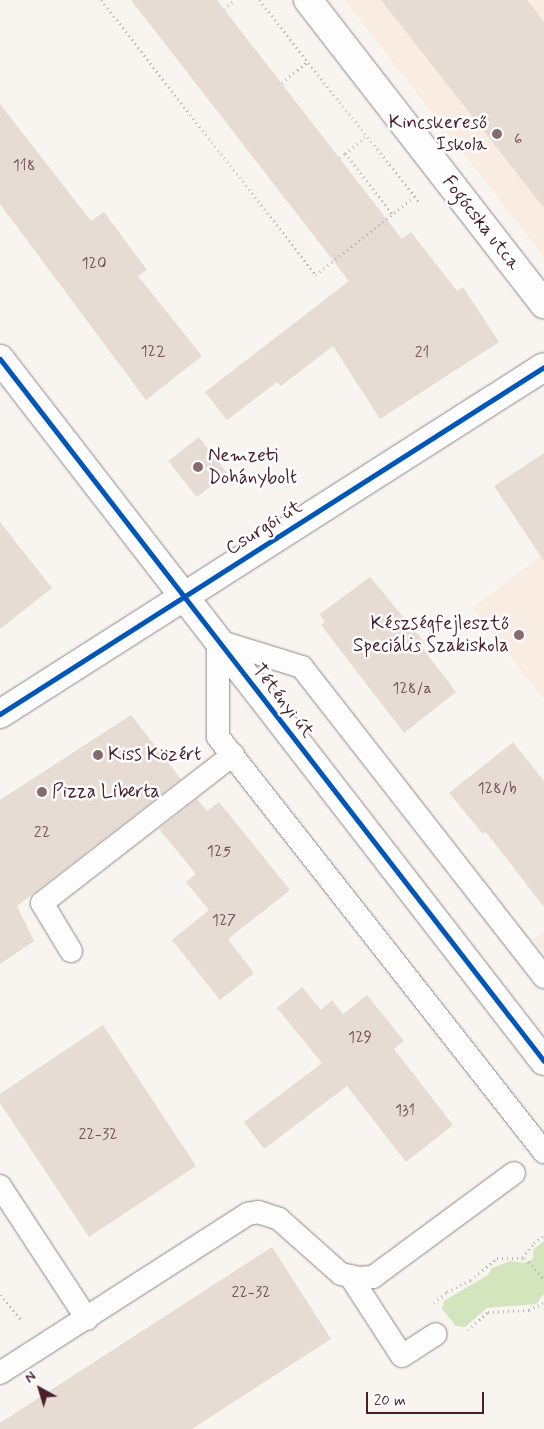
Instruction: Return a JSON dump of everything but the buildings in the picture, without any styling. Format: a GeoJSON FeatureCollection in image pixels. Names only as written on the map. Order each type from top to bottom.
{"type":"FeatureCollection","features":[{"type":"Feature","properties":{"kind":"street","name":"Fogócska utca"},"geometry":{"type":"LineString","coordinates":[[308,0],[544,304]]}},
{"type":"Feature","properties":{"kind":"street","name":"Tétényi út"},"geometry":{"type":"LineString","coordinates":[[0,359],[544,1061]]}},
{"type":"Feature","properties":{"kind":"street","name":"Csurgói út"},"geometry":{"type":"LineString","coordinates":[[0,714],[544,366]]}},
{"type":"Feature","properties":{"kind":"lane"},"geometry":{"type":"LineString","coordinates":[[544,977],[302,667],[218,641],[218,736],[544,1152]]}},
{"type":"Feature","properties":{"kind":"lane"},"geometry":{"type":"LineString","coordinates":[[71,951],[42,903],[232,755]]}},
{"type":"Feature","properties":{"kind":"lane"},"geometry":{"type":"LineString","coordinates":[[0,1373],[87,1319],[234,1219],[258,1212],[278,1219],[314,1254],[341,1274],[373,1277],[514,1173]]}},
{"type":"Feature","properties":{"kind":"lane"},"geometry":{"type":"LineString","coordinates":[[0,1186],[87,1319]]}},
{"type":"Feature","properties":{"kind":"lane"},"geometry":{"type":"LineString","coordinates":[[350,1276],[402,1356],[436,1334]]}},
{"type":"Feature","properties":{"kind":"path"},"geometry":{"type":"LineString","coordinates":[[101,0],[316,275],[412,198]]}},
{"type":"Feature","properties":{"kind":"path"},"geometry":{"type":"LineString","coordinates":[[224,9],[235,0]]}},
{"type":"Feature","properties":{"kind":"path"},"geometry":{"type":"LineString","coordinates":[[282,83],[307,62]]}},
{"type":"Feature","properties":{"kind":"path"},"geometry":{"type":"LineString","coordinates":[[340,158],[365,137]]}},
{"type":"Feature","properties":{"kind":"path"},"geometry":{"type":"LineString","coordinates":[[346,153],[392,214]]}},
{"type":"Feature","properties":{"kind":"path"},"geometry":{"type":"LineString","coordinates":[[522,1257],[534,1242],[544,1236]]}},
{"type":"Feature","properties":{"kind":"path"},"geometry":{"type":"LineString","coordinates":[[440,1311],[434,1303],[439,1298],[470,1280],[497,1258],[522,1257],[532,1262],[544,1279]]}},
{"type":"Feature","properties":{"kind":"path"},"geometry":{"type":"LineString","coordinates":[[461,1332],[488,1312],[529,1310],[544,1302]]}},
{"type":"Feature","properties":{"kind":"shaded area","name":"Kincskereső Iskola"},"geometry":{"type":"Polygon","coordinates":[[[345,0],[544,0],[544,257],[354,12],[345,0]]]}},
{"type":"Feature","properties":{"kind":"shaded area","name":"Készségfejlesztő Speciális Szakiskola"},"geometry":{"type":"Polygon","coordinates":[[[544,553],[544,700],[473,608],[544,553]]]}},
{"type":"Feature","properties":{"kind":"shaded area"},"geometry":{"type":"Polygon","coordinates":[[[544,931],[544,954],[533,939],[544,931]]]}},
{"type":"Feature","properties":{"kind":"green space"},"geometry":{"type":"Polygon","coordinates":[[[544,1241],[544,1294],[536,1304],[487,1308],[465,1327],[456,1326],[442,1309],[444,1301],[488,1275],[492,1268],[511,1261],[524,1263],[533,1259],[533,1250],[544,1241]]]}},
{"type":"Feature","properties":{"kind":"cycle path"},"geometry":{"type":"LineString","coordinates":[[0,359],[544,1061]]}},
{"type":"Feature","properties":{"kind":"cycle path"},"geometry":{"type":"LineString","coordinates":[[0,714],[544,367]]}},
{"type":"Feature","properties":{"kind":"place","name":"Kincskereső Iskola"},"geometry":{"type":"Point","coordinates":[497,134]}},
{"type":"Feature","properties":{"kind":"place","name":"Nemzeti Dohánybolt"},"geometry":{"type":"Point","coordinates":[198,467]}},
{"type":"Feature","properties":{"kind":"place","name":"Készségfejlesztő Speciális Szakiskola"},"geometry":{"type":"Point","coordinates":[519,635]}},
{"type":"Feature","properties":{"kind":"place","name":"Kiss Közért"},"geometry":{"type":"Point","coordinates":[98,755]}},
{"type":"Feature","properties":{"kind":"place","name":"Pizza Liberta"},"geometry":{"type":"Point","coordinates":[42,792]}}]}
